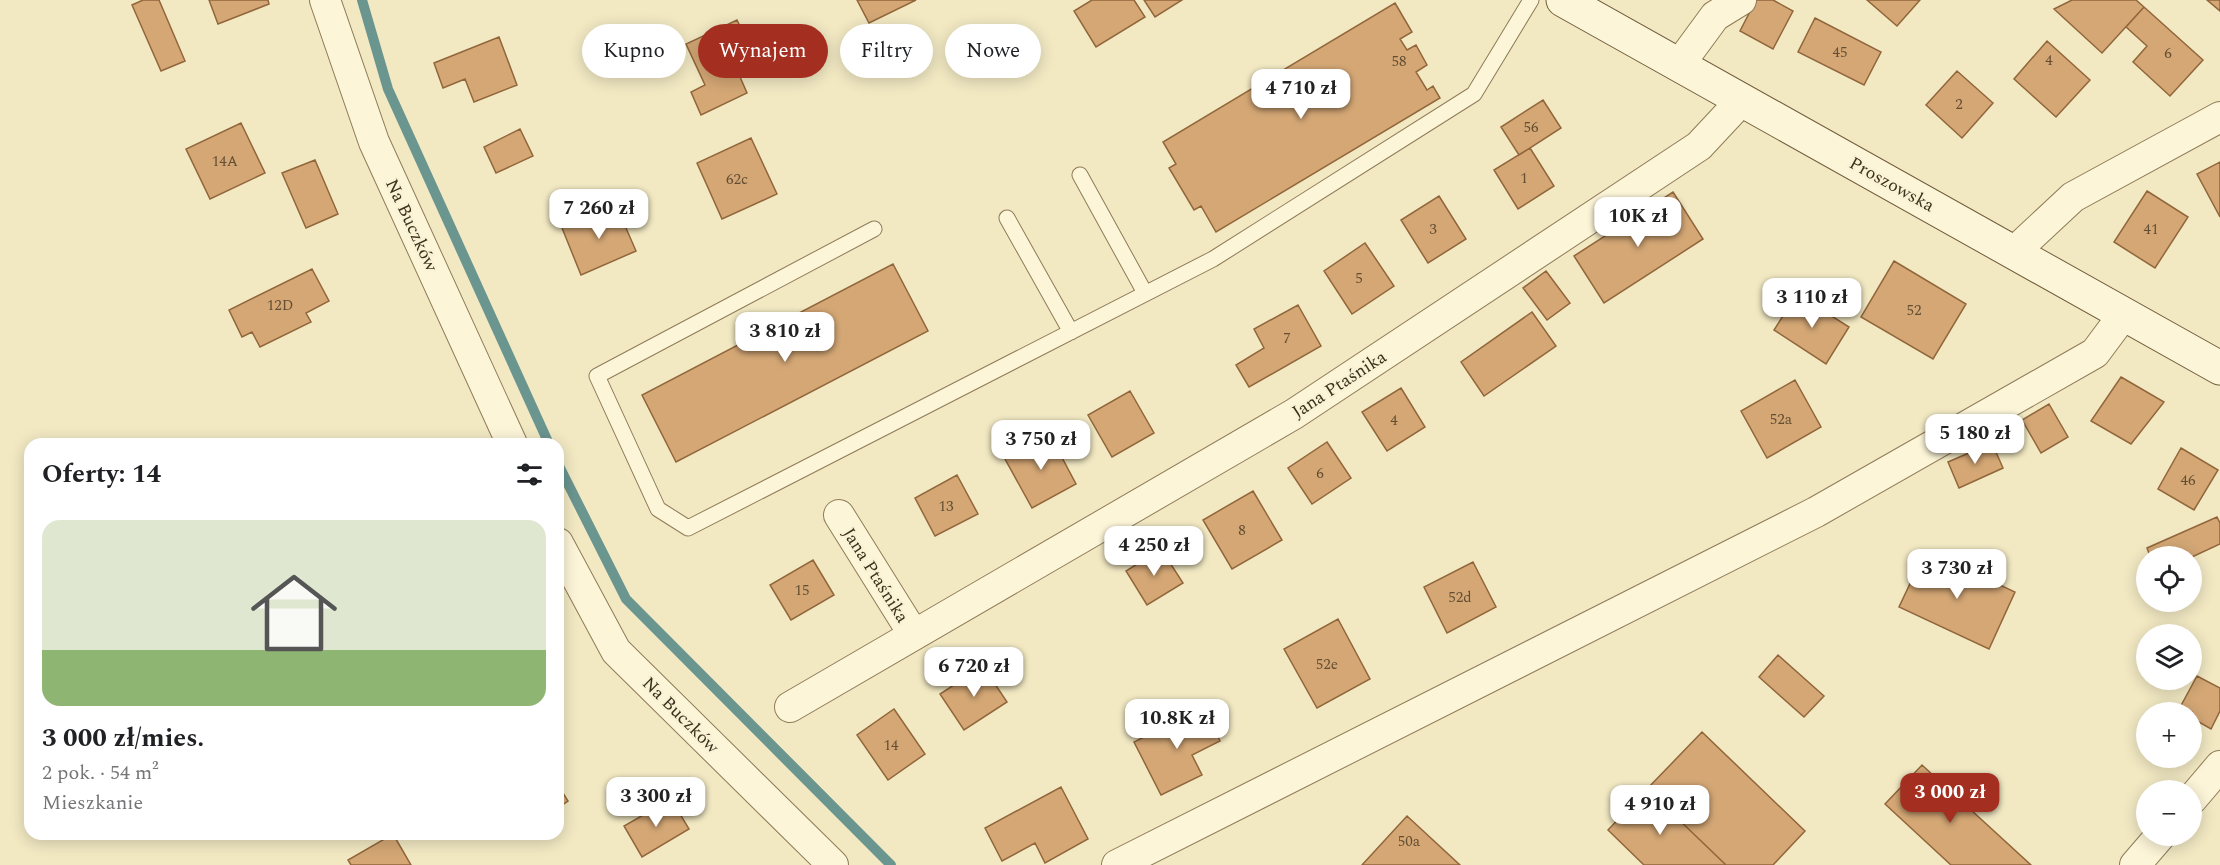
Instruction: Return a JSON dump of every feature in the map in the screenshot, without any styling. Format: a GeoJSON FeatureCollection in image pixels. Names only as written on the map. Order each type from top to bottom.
{"type":"FeatureCollection","features":[{"type":"Feature","properties":{"kind":"main road","name":"Proszowska"},"geometry":{"type":"LineString","coordinates":[[1563,0],[2220,368]]}},
{"type":"Feature","properties":{"kind":"street","name":"Na Buczków"},"geometry":{"type":"LineString","coordinates":[[325,0],[374,142],[509,438]]}},
{"type":"Feature","properties":{"kind":"street"},"geometry":{"type":"LineString","coordinates":[[1679,65],[1715,16],[1741,0]]}},
{"type":"Feature","properties":{"kind":"street","name":"Jana Ptaśnika"},"geometry":{"type":"LineString","coordinates":[[790,707],[1294,414],[1699,146],[1741,101]]}},
{"type":"Feature","properties":{"kind":"street"},"geometry":{"type":"LineString","coordinates":[[2013,252],[2073,197],[2220,117]]}},
{"type":"Feature","properties":{"kind":"street"},"geometry":{"type":"LineString","coordinates":[[1117,865],[1816,512],[2095,353],[2124,314]]}},
{"type":"Feature","properties":{"kind":"street","name":"Jana Ptaśnika"},"geometry":{"type":"LineString","coordinates":[[839,515],[914,635]]}},
{"type":"Feature","properties":{"kind":"street","name":"Na Buczków"},"geometry":{"type":"LineString","coordinates":[[564,554],[616,651],[833,865]]}},
{"type":"Feature","properties":{"kind":"street"},"geometry":{"type":"LineString","coordinates":[[2202,787],[2220,766]]}},
{"type":"Feature","properties":{"kind":"street"},"geometry":{"type":"LineString","coordinates":[[2135,865],[2151,846]]}},
{"type":"Feature","properties":{"kind":"lane"},"geometry":{"type":"LineString","coordinates":[[874,229],[597,376],[658,509],[688,528],[1213,259],[1474,94],[1531,0]]}},
{"type":"Feature","properties":{"kind":"lane"},"geometry":{"type":"LineString","coordinates":[[1080,176],[1145,293]]}},
{"type":"Feature","properties":{"kind":"lane"},"geometry":{"type":"LineString","coordinates":[[1007,218],[1071,332]]}},
{"type":"Feature","properties":{"kind":"building"},"geometry":{"type":"Polygon","coordinates":[[[143,0],[159,0],[185,61],[161,71],[132,5],[143,0]]]}},
{"type":"Feature","properties":{"kind":"building"},"geometry":{"type":"Polygon","coordinates":[[[209,0],[268,0],[269,4],[218,24],[209,0]]]}},
{"type":"Feature","properties":{"kind":"building"},"geometry":{"type":"Polygon","coordinates":[[[857,0],[916,0],[869,23],[857,0]]]}},
{"type":"Feature","properties":{"kind":"building"},"geometry":{"type":"Polygon","coordinates":[[[1092,0],[1134,0],[1145,17],[1096,47],[1074,11],[1092,0]]]}},
{"type":"Feature","properties":{"kind":"building"},"geometry":{"type":"Polygon","coordinates":[[[1144,0],[1182,0],[1155,17],[1144,0]]]}},
{"type":"Feature","properties":{"kind":"building"},"geometry":{"type":"Polygon","coordinates":[[[1756,0],[1773,0],[1793,11],[1773,49],[1740,31],[1756,0]]]}},
{"type":"Feature","properties":{"kind":"building"},"geometry":{"type":"Polygon","coordinates":[[[1867,0],[1920,0],[1897,26],[1867,0]]]}},
{"type":"Feature","properties":{"kind":"building"},"geometry":{"type":"Polygon","coordinates":[[[2072,0],[2136,0],[2144,7],[2102,53],[2054,9],[2072,0]]]}},
{"type":"Feature","properties":{"kind":"building"},"geometry":{"type":"Polygon","coordinates":[[[2207,0],[2220,0],[2220,11],[2207,0]]]}},
{"type":"Feature","properties":{"kind":"building"},"geometry":{"type":"Polygon","coordinates":[[[1395,3],[1412,32],[1400,39],[1407,50],[1416,45],[1427,65],[1416,72],[1427,90],[1433,86],[1440,98],[1216,232],[1201,206],[1194,210],[1169,168],[1176,164],[1163,142],[1395,3]]]}},
{"type":"Feature","properties":{"kind":"building"},"geometry":{"type":"Polygon","coordinates":[[[2144,7],[2203,60],[2170,96],[2133,62],[2147,46],[2126,27],[2144,7]]]}},
{"type":"Feature","properties":{"kind":"building"},"geometry":{"type":"Polygon","coordinates":[[[1815,18],[1881,52],[1864,85],[1798,52],[1815,18]]]}},
{"type":"Feature","properties":{"kind":"building"},"geometry":{"type":"Polygon","coordinates":[[[499,37],[517,85],[474,102],[465,79],[443,88],[434,63],[499,37]]]}},
{"type":"Feature","properties":{"kind":"building"},"geometry":{"type":"Polygon","coordinates":[[[698,38],[698,70],[686,44],[698,38]]]}},
{"type":"Feature","properties":{"kind":"building"},"geometry":{"type":"Polygon","coordinates":[[[2047,41],[2090,80],[2056,117],[2014,79],[2047,41]]]}},
{"type":"Feature","properties":{"kind":"building"},"geometry":{"type":"Polygon","coordinates":[[[1957,71],[1993,103],[1962,138],[1926,105],[1957,71]]]}},
{"type":"Feature","properties":{"kind":"building"},"geometry":{"type":"Polygon","coordinates":[[[702,78],[740,78],[747,93],[701,115],[691,92],[705,85],[702,78]]]}},
{"type":"Feature","properties":{"kind":"building"},"geometry":{"type":"Polygon","coordinates":[[[1543,100],[1561,128],[1519,155],[1501,127],[1543,100]]]}},
{"type":"Feature","properties":{"kind":"building"},"geometry":{"type":"Polygon","coordinates":[[[241,123],[265,173],[210,199],[186,149],[241,123]]]}},
{"type":"Feature","properties":{"kind":"building"},"geometry":{"type":"Polygon","coordinates":[[[520,129],[533,156],[496,173],[484,147],[520,129]]]}},
{"type":"Feature","properties":{"kind":"building"},"geometry":{"type":"Polygon","coordinates":[[[751,138],[777,194],[722,219],[697,163],[751,138]]]}},
{"type":"Feature","properties":{"kind":"building"},"geometry":{"type":"Polygon","coordinates":[[[1530,148],[1554,186],[1518,209],[1494,170],[1530,148]]]}},
{"type":"Feature","properties":{"kind":"building"},"geometry":{"type":"Polygon","coordinates":[[[315,160],[338,214],[306,228],[282,173],[315,160]]]}},
{"type":"Feature","properties":{"kind":"building"},"geometry":{"type":"Polygon","coordinates":[[[2220,162],[2220,217],[2197,174],[2220,162]]]}},
{"type":"Feature","properties":{"kind":"building"},"geometry":{"type":"Polygon","coordinates":[[[2147,191],[2188,217],[2155,268],[2114,242],[2147,191]]]}},
{"type":"Feature","properties":{"kind":"building"},"geometry":{"type":"Polygon","coordinates":[[[1673,192],[1703,239],[1604,303],[1574,256],[1673,192]]]}},
{"type":"Feature","properties":{"kind":"building"},"geometry":{"type":"Polygon","coordinates":[[[1439,196],[1466,239],[1428,263],[1401,220],[1439,196]]]}},
{"type":"Feature","properties":{"kind":"building"},"geometry":{"type":"Polygon","coordinates":[[[616,205],[636,251],[581,275],[562,228],[616,205]]]}},
{"type":"Feature","properties":{"kind":"building"},"geometry":{"type":"Polygon","coordinates":[[[1365,243],[1394,286],[1352,314],[1324,271],[1365,243]]]}},
{"type":"Feature","properties":{"kind":"building"},"geometry":{"type":"Polygon","coordinates":[[[1894,261],[1966,304],[1933,359],[1861,317],[1894,261]]]}},
{"type":"Feature","properties":{"kind":"building"},"geometry":{"type":"Polygon","coordinates":[[[893,264],[928,331],[676,462],[642,395],[893,264]]]}},
{"type":"Feature","properties":{"kind":"building"},"geometry":{"type":"Polygon","coordinates":[[[312,269],[329,301],[306,313],[311,322],[260,347],[252,332],[242,337],[229,310],[312,269]]]}},
{"type":"Feature","properties":{"kind":"building"},"geometry":{"type":"Polygon","coordinates":[[[1546,271],[1570,303],[1547,320],[1523,288],[1546,271]]]}},
{"type":"Feature","properties":{"kind":"building"},"geometry":{"type":"Polygon","coordinates":[[[1797,294],[1849,327],[1826,364],[1774,330],[1797,294]]]}},
{"type":"Feature","properties":{"kind":"building"},"geometry":{"type":"Polygon","coordinates":[[[1298,305],[1321,346],[1249,387],[1236,365],[1264,348],[1254,329],[1298,305]]]}},
{"type":"Feature","properties":{"kind":"building"},"geometry":{"type":"Polygon","coordinates":[[[1532,312],[1556,346],[1484,396],[1461,362],[1532,312]]]}},
{"type":"Feature","properties":{"kind":"building"},"geometry":{"type":"Polygon","coordinates":[[[2121,377],[2164,402],[2131,444],[2091,421],[2121,377]]]}},
{"type":"Feature","properties":{"kind":"building"},"geometry":{"type":"Polygon","coordinates":[[[1795,380],[1821,427],[1767,458],[1741,411],[1795,380]]]}},
{"type":"Feature","properties":{"kind":"building"},"geometry":{"type":"Polygon","coordinates":[[[1401,388],[1425,427],[1387,451],[1362,412],[1401,388]]]}},
{"type":"Feature","properties":{"kind":"building"},"geometry":{"type":"Polygon","coordinates":[[[1130,391],[1154,433],[1112,457],[1088,415],[1130,391]]]}},
{"type":"Feature","properties":{"kind":"building"},"geometry":{"type":"Polygon","coordinates":[[[2049,404],[2068,437],[2041,453],[2022,420],[2049,404]]]}},
{"type":"Feature","properties":{"kind":"building"},"geometry":{"type":"Polygon","coordinates":[[[1050,435],[1076,484],[1032,508],[1005,459],[1050,435]]]}},
{"type":"Feature","properties":{"kind":"building"},"geometry":{"type":"Polygon","coordinates":[[[1327,442],[1351,478],[1312,504],[1288,468],[1327,442]]]}},
{"type":"Feature","properties":{"kind":"building"},"geometry":{"type":"Polygon","coordinates":[[[1992,443],[2003,468],[1959,488],[1948,462],[1992,443]]]}},
{"type":"Feature","properties":{"kind":"building"},"geometry":{"type":"Polygon","coordinates":[[[2181,448],[2218,470],[2194,510],[2158,489],[2181,448]]]}},
{"type":"Feature","properties":{"kind":"building"},"geometry":{"type":"Polygon","coordinates":[[[957,475],[978,514],[935,536],[915,498],[957,475]]]}},
{"type":"Feature","properties":{"kind":"building"},"geometry":{"type":"Polygon","coordinates":[[[1253,491],[1282,540],[1232,569],[1203,520],[1253,491]]]}},
{"type":"Feature","properties":{"kind":"building"},"geometry":{"type":"Polygon","coordinates":[[[2217,517],[2220,523],[2220,544],[2202,552],[2202,546],[2152,546],[2217,517]]]}},
{"type":"Feature","properties":{"kind":"building"},"geometry":{"type":"Polygon","coordinates":[[[1161,549],[1183,583],[1147,605],[1126,571],[1161,549]]]}},
{"type":"Feature","properties":{"kind":"building"},"geometry":{"type":"Polygon","coordinates":[[[1926,550],[2015,592],[1989,649],[1899,607],[1926,550]]]}},
{"type":"Feature","properties":{"kind":"building"},"geometry":{"type":"Polygon","coordinates":[[[813,560],[834,595],[791,620],[770,585],[813,560]]]}},
{"type":"Feature","properties":{"kind":"building"},"geometry":{"type":"Polygon","coordinates":[[[1473,562],[1496,607],[1447,633],[1424,587],[1473,562]]]}},
{"type":"Feature","properties":{"kind":"building"},"geometry":{"type":"Polygon","coordinates":[[[1338,619],[1370,679],[1317,708],[1284,649],[1338,619]]]}},
{"type":"Feature","properties":{"kind":"building"},"geometry":{"type":"Polygon","coordinates":[[[1778,655],[1824,696],[1804,717],[1759,677],[1778,655]]]}},
{"type":"Feature","properties":{"kind":"building"},"geometry":{"type":"Polygon","coordinates":[[[983,666],[1007,702],[964,730],[940,694],[983,666]]]}},
{"type":"Feature","properties":{"kind":"building"},"geometry":{"type":"Polygon","coordinates":[[[2202,679],[2220,688],[2220,711],[2211,729],[2202,724],[2202,702],[2183,702],[2189,690],[2202,690],[2202,679]]]}},
{"type":"Feature","properties":{"kind":"building"},"geometry":{"type":"Polygon","coordinates":[[[1203,707],[1220,741],[1192,755],[1202,775],[1161,795],[1134,742],[1203,707]]]}},
{"type":"Feature","properties":{"kind":"building"},"geometry":{"type":"Polygon","coordinates":[[[894,709],[925,754],[888,780],[857,735],[894,709]]]}},
{"type":"Feature","properties":{"kind":"building"},"geometry":{"type":"Polygon","coordinates":[[[1702,732],[1805,831],[1773,865],[1726,865],[1647,789],[1702,732]]]}},
{"type":"Feature","properties":{"kind":"building"},"geometry":{"type":"Polygon","coordinates":[[[1922,765],[2031,865],[1951,865],[1885,804],[1922,765]]]}},
{"type":"Feature","properties":{"kind":"building"},"geometry":{"type":"Polygon","coordinates":[[[1061,787],[1088,839],[1045,863],[1035,843],[1002,861],[985,828],[1061,787]]]}},
{"type":"Feature","properties":{"kind":"building"},"geometry":{"type":"Polygon","coordinates":[[[1647,789],[1726,865],[1644,865],[1608,830],[1647,789]]]}},
{"type":"Feature","properties":{"kind":"building"},"geometry":{"type":"Polygon","coordinates":[[[671,799],[689,829],[642,857],[624,826],[671,799]]]}},
{"type":"Feature","properties":{"kind":"building"},"geometry":{"type":"Polygon","coordinates":[[[1407,816],[1460,865],[1362,865],[1407,816]]]}},
{"type":"Feature","properties":{"kind":"building"},"geometry":{"type":"Polygon","coordinates":[[[383,840],[396,840],[411,865],[351,865],[348,860],[383,840]]]}},
{"type":"Feature","properties":{"kind":"waterway"},"geometry":{"type":"LineString","coordinates":[[362,0],[388,89],[546,438]]}},
{"type":"Feature","properties":{"kind":"waterway"},"geometry":{"type":"LineString","coordinates":[[564,476],[626,599],[891,865]]}}]}
